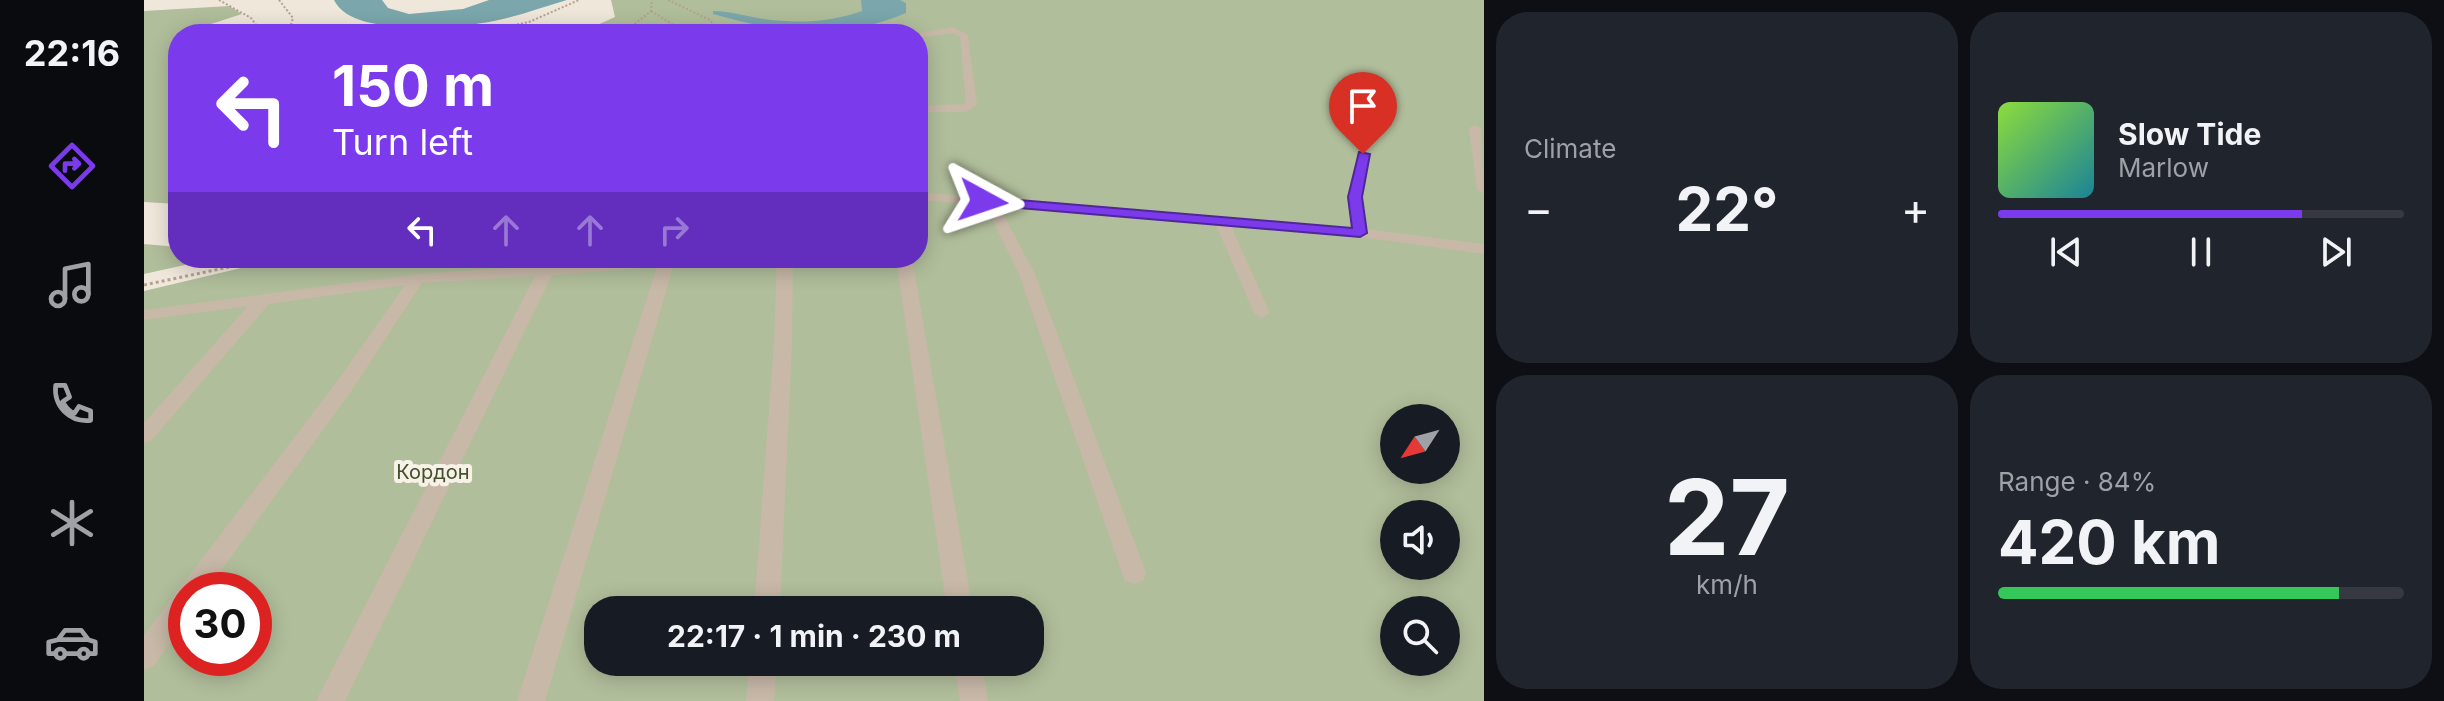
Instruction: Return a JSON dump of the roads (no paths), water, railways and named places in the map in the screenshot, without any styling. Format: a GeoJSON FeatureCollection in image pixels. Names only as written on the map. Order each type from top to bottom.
{"type":"FeatureCollection","features":[{"type":"Feature","properties":{"kind":"street"},"geometry":{"type":"LineString","coordinates":[[928,34],[953,30],[964,35],[972,105],[950,110],[928,109]]}},
{"type":"Feature","properties":{"kind":"street"},"geometry":{"type":"LineString","coordinates":[[1475,128],[1484,190]]}},
{"type":"Feature","properties":{"kind":"street"},"geometry":{"type":"LineString","coordinates":[[1360,233],[1355,197],[1363,154]]}},
{"type":"Feature","properties":{"kind":"street"},"geometry":{"type":"LineString","coordinates":[[928,197],[1360,233],[1484,249]]}},
{"type":"Feature","properties":{"kind":"street"},"geometry":{"type":"LineString","coordinates":[[928,209],[996,213],[1027,274],[1134,573]]}},
{"type":"Feature","properties":{"kind":"street"},"geometry":{"type":"LineString","coordinates":[[1221,221],[1262,313]]}},
{"type":"Feature","properties":{"kind":"street"},"geometry":{"type":"LineString","coordinates":[[144,315],[417,279],[570,268]]}},
{"type":"Feature","properties":{"kind":"street"},"geometry":{"type":"LineString","coordinates":[[531,701],[665,268]]}},
{"type":"Feature","properties":{"kind":"street"},"geometry":{"type":"LineString","coordinates":[[768,596],[783,357],[785,268]]}},
{"type":"Feature","properties":{"kind":"street"},"geometry":{"type":"LineString","coordinates":[[906,268],[958,596]]}},
{"type":"Feature","properties":{"kind":"street"},"geometry":{"type":"LineString","coordinates":[[330,701],[546,270]]}},
{"type":"Feature","properties":{"kind":"street"},"geometry":{"type":"LineString","coordinates":[[206,572],[345,385],[417,279]]}},
{"type":"Feature","properties":{"kind":"street"},"geometry":{"type":"LineString","coordinates":[[144,436],[262,301]]}},
{"type":"Feature","properties":{"kind":"street"},"geometry":{"type":"LineString","coordinates":[[144,657],[168,624]]}},
{"type":"Feature","properties":{"kind":"street"},"geometry":{"type":"LineString","coordinates":[[760,701],[762,676]]}},
{"type":"Feature","properties":{"kind":"street"},"geometry":{"type":"LineString","coordinates":[[970,676],[974,701]]}},
{"type":"Feature","properties":{"kind":"water"},"geometry":{"type":"Polygon","coordinates":[[[334,0],[382,0],[388,8],[409,14],[463,9],[489,0],[567,0],[522,14],[472,24],[379,24],[344,12],[334,0]]]}},
{"type":"Feature","properties":{"kind":"water"},"geometry":{"type":"Polygon","coordinates":[[[861,0],[900,0],[906,3],[906,13],[874,24],[752,24],[713,14],[713,11],[784,21],[810,21],[862,11],[861,0]]]}},
{"type":"Feature","properties":{"kind":"park label","name":"Кордон"},"geometry":{"type":"Point","coordinates":[433,472]}}]}
